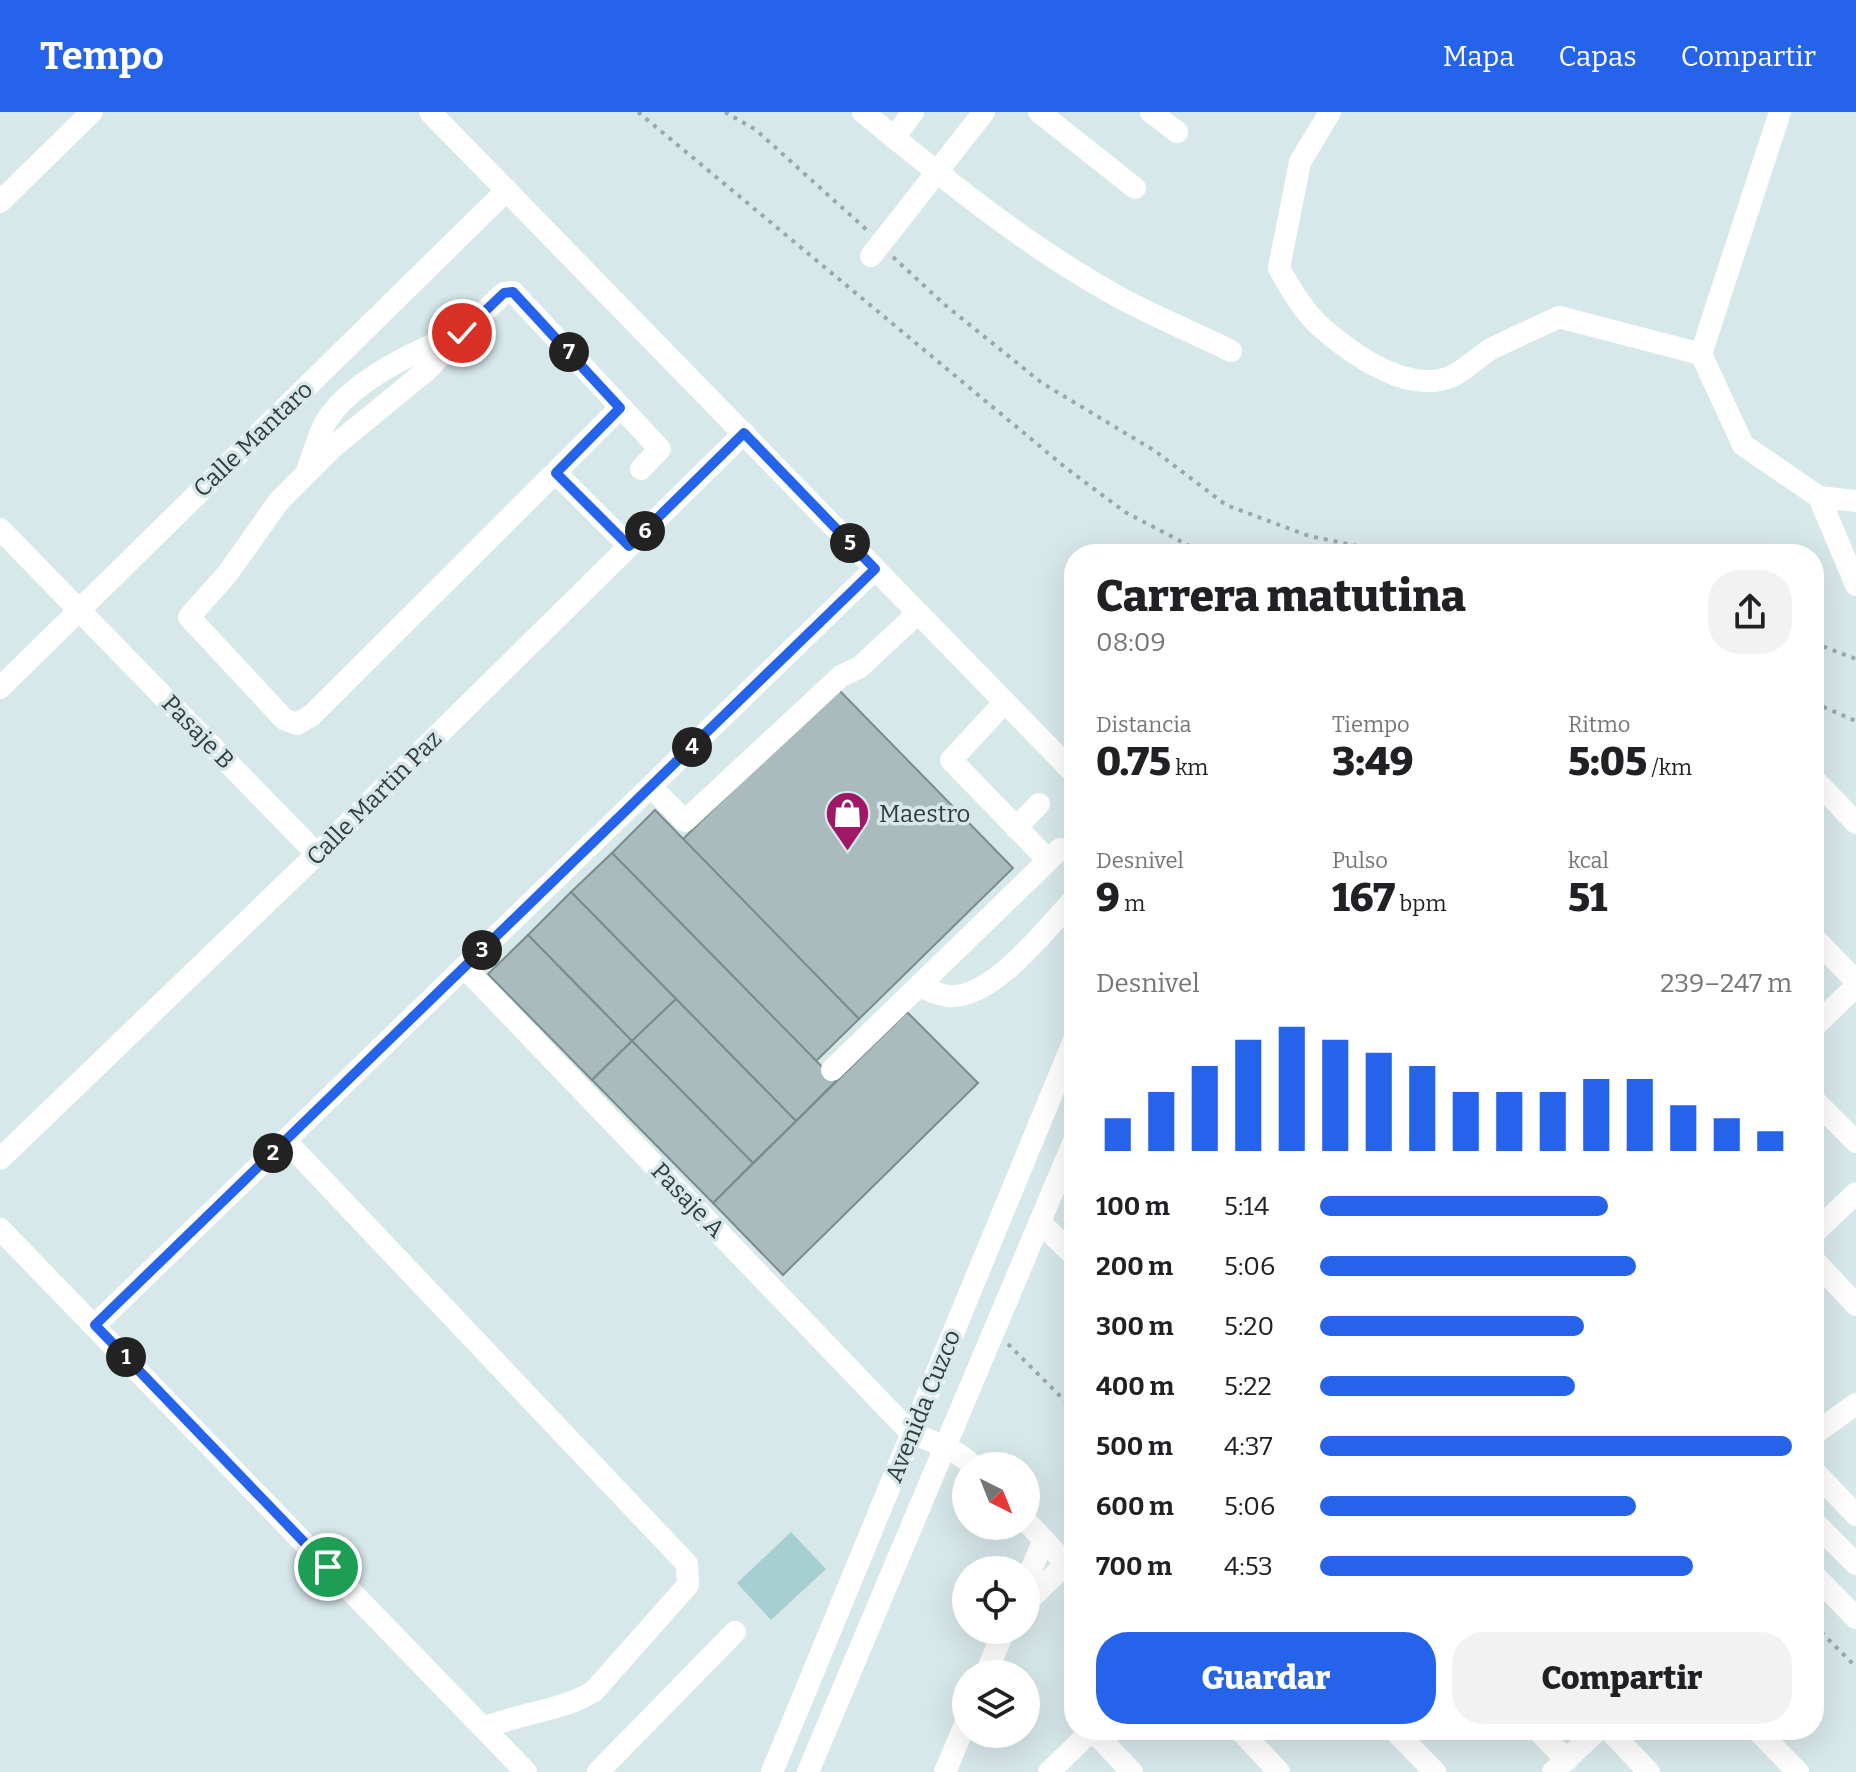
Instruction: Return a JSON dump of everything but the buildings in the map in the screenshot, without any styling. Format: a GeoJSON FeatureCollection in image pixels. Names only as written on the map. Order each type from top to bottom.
{"type":"FeatureCollection","features":[{"type":"Feature","properties":{"kind":"street"},"geometry":{"type":"LineString","coordinates":[[0,202],[92,112]]}},
{"type":"Feature","properties":{"kind":"street"},"geometry":{"type":"LineString","coordinates":[[430,112],[1064,763]]}},
{"type":"Feature","properties":{"kind":"street"},"geometry":{"type":"LineString","coordinates":[[863,112],[936,172],[1026,239],[1116,295],[1231,351]]}},
{"type":"Feature","properties":{"kind":"street"},"geometry":{"type":"LineString","coordinates":[[894,138],[913,112]]}},
{"type":"Feature","properties":{"kind":"street"},"geometry":{"type":"LineString","coordinates":[[876,250],[984,112]]}},
{"type":"Feature","properties":{"kind":"street"},"geometry":{"type":"LineString","coordinates":[[1039,112],[1135,188]]}},
{"type":"Feature","properties":{"kind":"street"},"geometry":{"type":"LineString","coordinates":[[1151,112],[1177,132]]}},
{"type":"Feature","properties":{"kind":"street"},"geometry":{"type":"LineString","coordinates":[[1330,112],[1300,162],[1279,268],[1295,297],[1321,327],[1375,366],[1405,378],[1428,382],[1451,376],[1489,350],[1559,317],[1701,354]]}},
{"type":"Feature","properties":{"kind":"street"},"geometry":{"type":"LineString","coordinates":[[1780,112],[1701,354],[1743,445],[1819,497],[1856,501]]}},
{"type":"Feature","properties":{"kind":"street","name":"Calle Mantaro"},"geometry":{"type":"LineString","coordinates":[[0,688],[507,190]]}},
{"type":"Feature","properties":{"kind":"street"},"geometry":{"type":"LineString","coordinates":[[620,408],[312,715],[297,724],[284,719],[189,617],[228,573],[279,501],[306,474],[324,426],[340,404],[403,357],[462,333],[504,293],[513,292],[660,449],[641,469]]}},
{"type":"Feature","properties":{"kind":"street","name":"Calle Martin Paz"},"geometry":{"type":"LineString","coordinates":[[0,1159],[317,854],[744,433]]}},
{"type":"Feature","properties":{"kind":"street"},"geometry":{"type":"LineString","coordinates":[[556,473],[629,546]]}},
{"type":"Feature","properties":{"kind":"street"},"geometry":{"type":"LineString","coordinates":[[1819,497],[1856,585]]}},
{"type":"Feature","properties":{"kind":"street"},"geometry":{"type":"LineString","coordinates":[[0,529],[79,610]]}},
{"type":"Feature","properties":{"kind":"street"},"geometry":{"type":"LineString","coordinates":[[95,1325],[875,569]]}},
{"type":"Feature","properties":{"kind":"street","name":"Pasaje B"},"geometry":{"type":"LineString","coordinates":[[79,610],[317,854]]}},
{"type":"Feature","properties":{"kind":"street"},"geometry":{"type":"LineString","coordinates":[[651,787],[685,821],[841,676],[860,667],[918,613]]}},
{"type":"Feature","properties":{"kind":"street"},"geometry":{"type":"LineString","coordinates":[[832,1070],[1054,855],[1016,828],[951,760],[1005,702]]}},
{"type":"Feature","properties":{"kind":"street"},"geometry":{"type":"LineString","coordinates":[[1035,733],[1064,751]]}},
{"type":"Feature","properties":{"kind":"street"},"geometry":{"type":"LineString","coordinates":[[1824,789],[1856,823]]}},
{"type":"Feature","properties":{"kind":"street"},"geometry":{"type":"LineString","coordinates":[[1016,828],[1039,804]]}},
{"type":"Feature","properties":{"kind":"street"},"geometry":{"type":"LineString","coordinates":[[918,987],[950,996],[984,987],[1012,967],[1064,910]]}},
{"type":"Feature","properties":{"kind":"street"},"geometry":{"type":"LineString","coordinates":[[1824,949],[1856,984],[1824,1017]]}},
{"type":"Feature","properties":{"kind":"street","name":"Pasaje A"},"geometry":{"type":"LineString","coordinates":[[464,967],[911,1433]]}},
{"type":"Feature","properties":{"kind":"street","name":"Avenida Cuzco"},"geometry":{"type":"LineString","coordinates":[[772,1772],[1064,1064]]}},
{"type":"Feature","properties":{"kind":"street"},"geometry":{"type":"LineString","coordinates":[[1824,1110],[1856,1142]]}},
{"type":"Feature","properties":{"kind":"street"},"geometry":{"type":"LineString","coordinates":[[285,1140],[687,1564],[688,1585],[594,1691],[581,1699],[509,1717],[484,1728]]}},
{"type":"Feature","properties":{"kind":"street","name":"Avenida Cuzco"},"geometry":{"type":"LineString","coordinates":[[808,1772],[1064,1165]]}},
{"type":"Feature","properties":{"kind":"street"},"geometry":{"type":"LineString","coordinates":[[1824,1223],[1856,1193]]}},
{"type":"Feature","properties":{"kind":"street"},"geometry":{"type":"LineString","coordinates":[[1040,1222],[1064,1246]]}},
{"type":"Feature","properties":{"kind":"street"},"geometry":{"type":"LineString","coordinates":[[0,1229],[526,1772]]}},
{"type":"Feature","properties":{"kind":"street"},"geometry":{"type":"LineString","coordinates":[[1824,1271],[1856,1305]]}},
{"type":"Feature","properties":{"kind":"street"},"geometry":{"type":"LineString","coordinates":[[1824,1427],[1856,1404]]}},
{"type":"Feature","properties":{"kind":"street"},"geometry":{"type":"LineString","coordinates":[[911,1433],[956,1452]]}},
{"type":"Feature","properties":{"kind":"street"},"geometry":{"type":"LineString","coordinates":[[1824,1481],[1856,1515]]}},
{"type":"Feature","properties":{"kind":"street"},"geometry":{"type":"LineString","coordinates":[[1824,1532],[1856,1564]]}},
{"type":"Feature","properties":{"kind":"street"},"geometry":{"type":"LineString","coordinates":[[1040,1536],[1064,1555]]}},
{"type":"Feature","properties":{"kind":"street"},"geometry":{"type":"LineString","coordinates":[[1037,1556],[1044,1540]]}},
{"type":"Feature","properties":{"kind":"street"},"geometry":{"type":"LineString","coordinates":[[1040,1589],[1064,1566]]}},
{"type":"Feature","properties":{"kind":"street"},"geometry":{"type":"LineString","coordinates":[[1824,1585],[1856,1618]]}},
{"type":"Feature","properties":{"kind":"street"},"geometry":{"type":"LineString","coordinates":[[598,1772],[735,1632]]}},
{"type":"Feature","properties":{"kind":"street"},"geometry":{"type":"LineString","coordinates":[[1049,1772],[1082,1740]]}},
{"type":"Feature","properties":{"kind":"street"},"geometry":{"type":"LineString","coordinates":[[1102,1740],[1132,1772]]}},
{"type":"Feature","properties":{"kind":"street"},"geometry":{"type":"LineString","coordinates":[[1249,1740],[1279,1772]]}},
{"type":"Feature","properties":{"kind":"street"},"geometry":{"type":"LineString","coordinates":[[1403,1740],[1430,1770]]}},
{"type":"Feature","properties":{"kind":"street"},"geometry":{"type":"LineString","coordinates":[[1547,1740],[1560,1766],[1587,1740]]}},
{"type":"Feature","properties":{"kind":"street"},"geometry":{"type":"LineString","coordinates":[[1619,1740],[1649,1772]]}},
{"type":"Feature","properties":{"kind":"street"},"geometry":{"type":"LineString","coordinates":[[1767,1740],[1798,1772]]}},
{"type":"Feature","properties":{"kind":"street"},"geometry":{"type":"LineString","coordinates":[[945,1772],[955,1748]]}},
{"type":"Feature","properties":{"kind":"path"},"geometry":{"type":"LineString","coordinates":[[638,112],[1066,468],[1125,512],[1186,544]]}},
{"type":"Feature","properties":{"kind":"path"},"geometry":{"type":"LineString","coordinates":[[725,112],[756,130],[860,223],[876,250],[1042,383],[1155,451],[1226,505],[1309,536],[1348,544]]}},
{"type":"Feature","properties":{"kind":"path"},"geometry":{"type":"LineString","coordinates":[[1824,647],[1856,659]]}},
{"type":"Feature","properties":{"kind":"path"},"geometry":{"type":"LineString","coordinates":[[1824,707],[1856,721]]}},
{"type":"Feature","properties":{"kind":"path"},"geometry":{"type":"LineString","coordinates":[[995,1333],[1022,1355],[1064,1399]]}},
{"type":"Feature","properties":{"kind":"path"},"geometry":{"type":"LineString","coordinates":[[1824,1635],[1856,1667]]}},
{"type":"Feature","properties":{"kind":"shaded area"},"geometry":{"type":"Polygon","coordinates":[[[791,1532],[826,1569],[771,1620],[737,1583],[791,1532]]]}},
{"type":"Feature","properties":{"kind":"place","name":"Maestro"},"geometry":{"type":"Point","coordinates":[848,853]}},
{"type":"Feature","properties":{"kind":"route"},"geometry":{"type":"LineString","coordinates":[[328,1567],[95,1325],[875,569],[744,433],[629,546],[556,473],[620,408],[513,292],[504,293],[462,333]]}}]}
